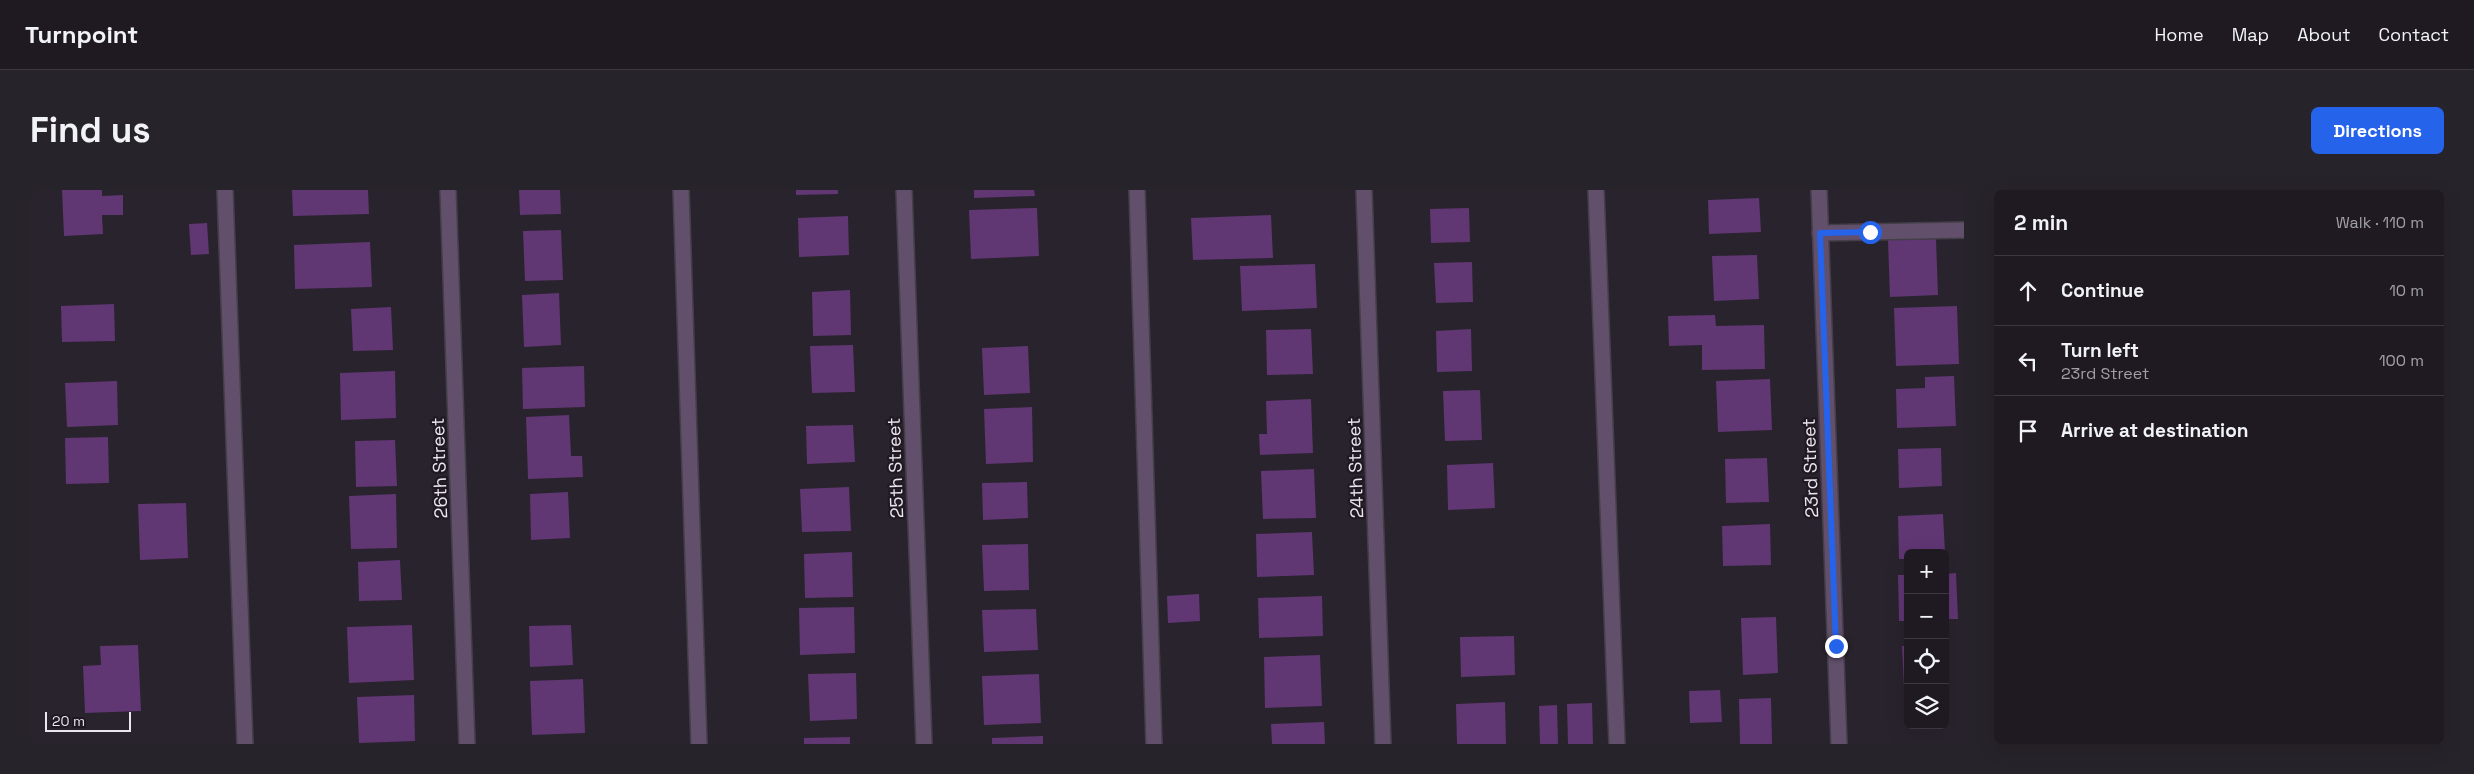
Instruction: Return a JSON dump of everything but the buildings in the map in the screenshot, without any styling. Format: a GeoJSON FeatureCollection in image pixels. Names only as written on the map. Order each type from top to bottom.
{"type":"FeatureCollection","features":[{"type":"Feature","properties":{"kind":"street"},"geometry":{"type":"LineString","coordinates":[[225,190],[245,744]]}},
{"type":"Feature","properties":{"kind":"street","name":"26th Street"},"geometry":{"type":"LineString","coordinates":[[448,190],[467,744]]}},
{"type":"Feature","properties":{"kind":"street"},"geometry":{"type":"LineString","coordinates":[[681,190],[699,744]]}},
{"type":"Feature","properties":{"kind":"street","name":"25th Street"},"geometry":{"type":"LineString","coordinates":[[904,190],[924,744]]}},
{"type":"Feature","properties":{"kind":"street"},"geometry":{"type":"LineString","coordinates":[[1137,190],[1154,744]]}},
{"type":"Feature","properties":{"kind":"street","name":"24th Street"},"geometry":{"type":"LineString","coordinates":[[1364,190],[1383,744]]}},
{"type":"Feature","properties":{"kind":"street"},"geometry":{"type":"LineString","coordinates":[[1596,190],[1618,744]]}},
{"type":"Feature","properties":{"kind":"street","name":"23rd Street"},"geometry":{"type":"LineString","coordinates":[[1819,190],[1839,744]]}},
{"type":"Feature","properties":{"kind":"street"},"geometry":{"type":"LineString","coordinates":[[1820,233],[1964,230]]}},
{"type":"Feature","properties":{"kind":"route"},"geometry":{"type":"LineString","coordinates":[[1836,646],[1820,233],[1870,232]]}}]}
